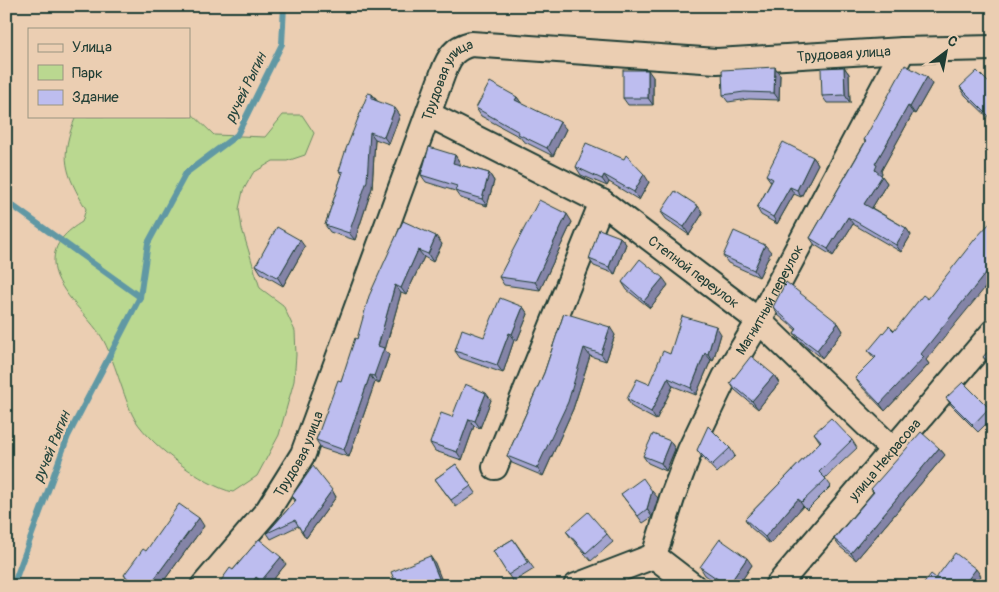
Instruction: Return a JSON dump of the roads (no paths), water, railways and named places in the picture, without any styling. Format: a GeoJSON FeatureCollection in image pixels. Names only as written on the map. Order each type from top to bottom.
{"type":"FeatureCollection","features":[{"type":"Feature","properties":{"kind":"street","name":"Трудовая улица"},"geometry":{"type":"LineString","coordinates":[[203,586],[268,510],[303,454],[450,57],[460,46],[471,44],[717,61],[903,50],[993,48]]}},
{"type":"Feature","properties":{"kind":"street","name":"Магнитный переулок"},"geometry":{"type":"LineString","coordinates":[[654,556],[672,498],[690,450],[725,377],[759,321],[903,50]]}},
{"type":"Feature","properties":{"kind":"street","name":"Степной переулок"},"geometry":{"type":"LineString","coordinates":[[430,114],[602,202],[759,321],[892,449]]}},
{"type":"Feature","properties":{"kind":"street"},"geometry":{"type":"LineString","coordinates":[[495,467],[602,202]]}},
{"type":"Feature","properties":{"kind":"street","name":"улица Некрасова"},"geometry":{"type":"LineString","coordinates":[[777,586],[993,332]]}},
{"type":"Feature","properties":{"kind":"street"},"geometry":{"type":"LineString","coordinates":[[576,586],[654,556],[693,586]]}},
{"type":"Feature","properties":{"kind":"waterway","name":"ручей Рыгин"},"geometry":{"type":"LineString","coordinates":[[13,586],[68,436],[140,297],[148,243],[186,173],[237,135],[282,44],[284,6]]}},
{"type":"Feature","properties":{"kind":"waterway","name":"ручей Рыгин"},"geometry":{"type":"LineString","coordinates":[[6,201],[140,297]]}}]}
